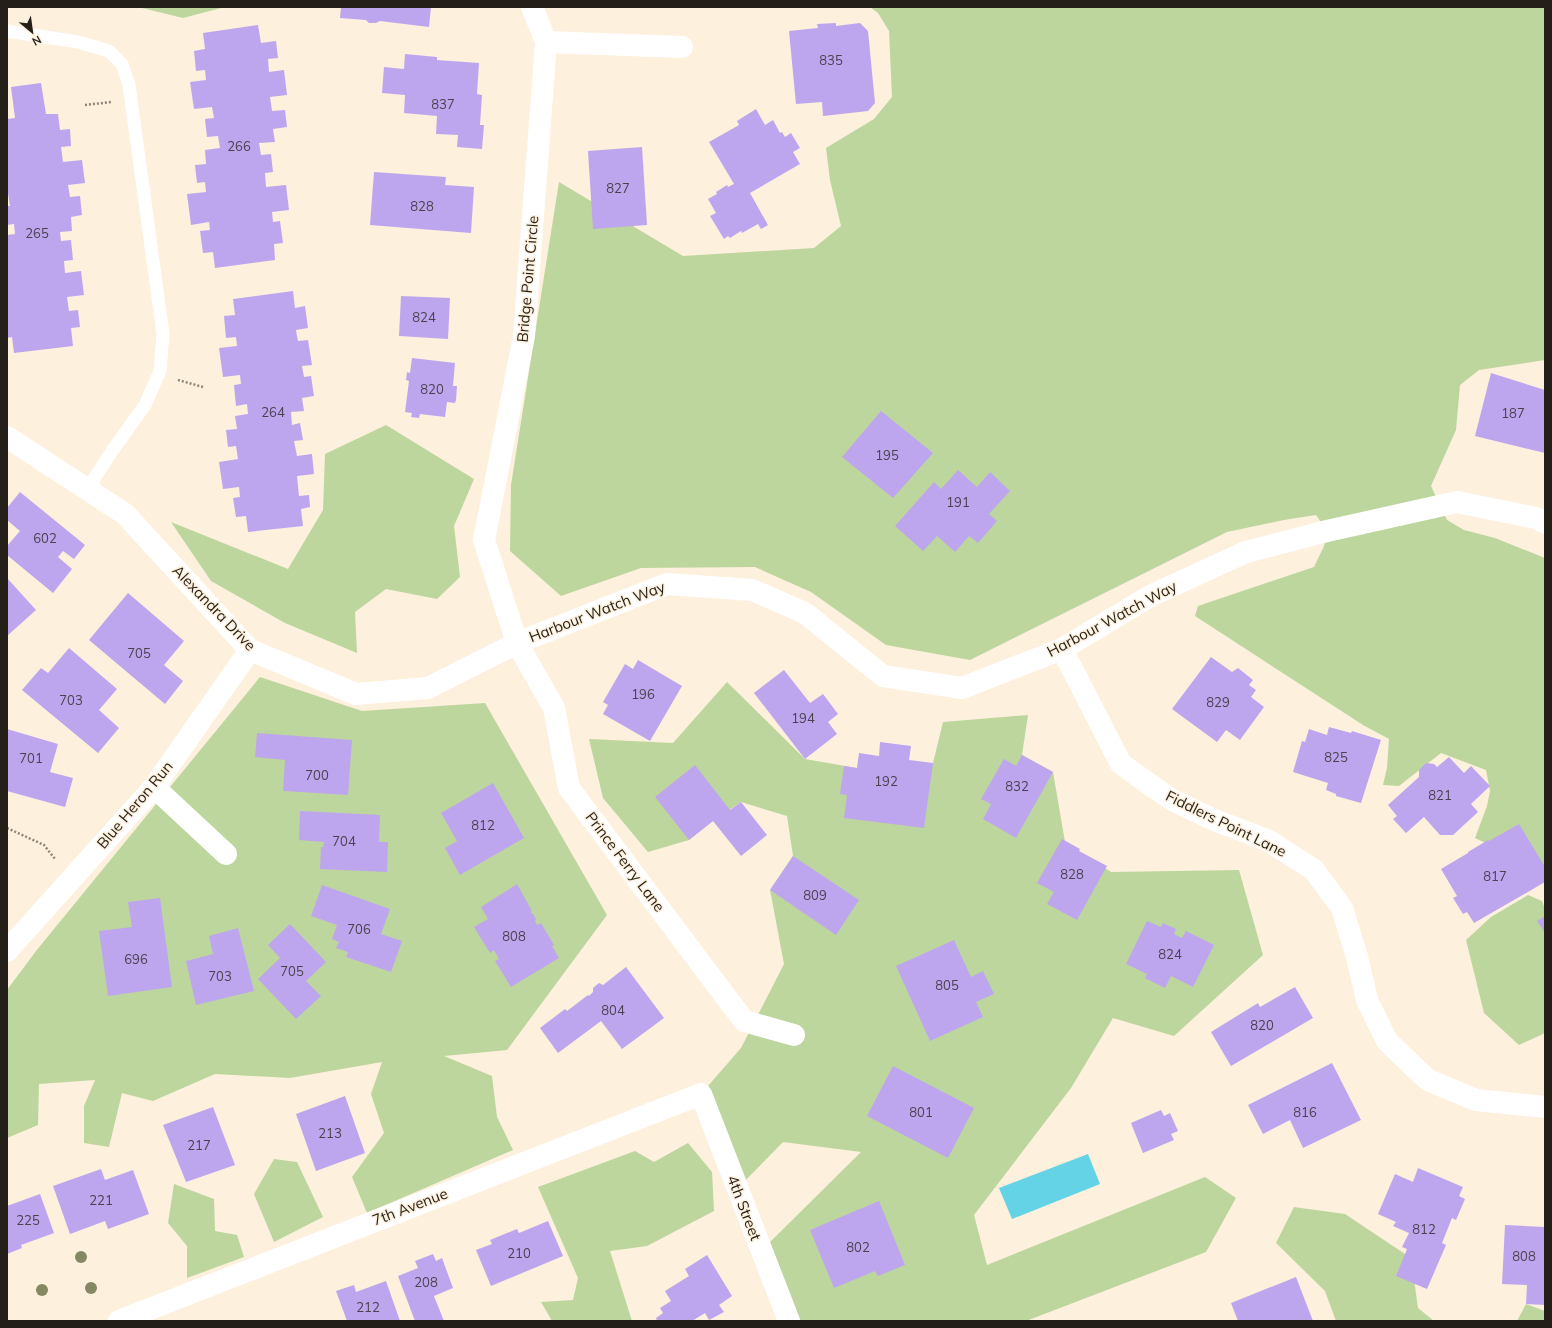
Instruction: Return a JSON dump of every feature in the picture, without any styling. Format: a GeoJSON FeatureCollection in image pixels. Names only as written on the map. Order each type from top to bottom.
{"type":"FeatureCollection","features":[{"type":"Feature","properties":{"kind":"street"},"geometry":{"type":"LineString","coordinates":[[532,7],[546,42],[682,47]]}},
{"type":"Feature","properties":{"kind":"street","name":"Bridge Point Circle"},"geometry":{"type":"LineString","coordinates":[[517,642],[484,540],[524,336],[546,42]]}},
{"type":"Feature","properties":{"kind":"street","name":"Alexandra Drive"},"geometry":{"type":"LineString","coordinates":[[7,437],[125,514],[250,650],[356,694],[428,688],[517,642]]}},
{"type":"Feature","properties":{"kind":"street","name":"Harbour Watch Way"},"geometry":{"type":"LineString","coordinates":[[517,642],[667,584],[752,590],[805,613],[883,676],[962,688],[1062,649],[1152,595],[1246,552],[1327,531],[1457,502],[1536,518],[1545,523]]}},
{"type":"Feature","properties":{"kind":"street","name":"Prince Ferry Lane"},"geometry":{"type":"LineString","coordinates":[[517,642],[554,708],[569,788],[744,1021],[794,1035]]}},
{"type":"Feature","properties":{"kind":"street","name":"Fiddlers Point Lane"},"geometry":{"type":"LineString","coordinates":[[1062,649],[1121,764],[1172,800],[1212,819],[1270,841],[1314,870],[1342,908],[1357,957],[1367,1000],[1387,1041],[1414,1067],[1428,1080],[1476,1100],[1545,1107]]}},
{"type":"Feature","properties":{"kind":"street","name":"Blue Heron Run"},"geometry":{"type":"LineString","coordinates":[[7,951],[154,787],[250,650]]}},
{"type":"Feature","properties":{"kind":"street"},"geometry":{"type":"LineString","coordinates":[[154,787],[226,854]]}},
{"type":"Feature","properties":{"kind":"street","name":"7th Avenue"},"geometry":{"type":"LineString","coordinates":[[119,1321],[701,1094]]}},
{"type":"Feature","properties":{"kind":"street","name":"4th Street"},"geometry":{"type":"LineString","coordinates":[[701,1094],[789,1321]]}},
{"type":"Feature","properties":{"kind":"lane"},"geometry":{"type":"LineString","coordinates":[[7,31],[78,42],[109,52],[122,64],[129,85],[163,334],[160,371],[145,406],[95,477],[90,491]]}},
{"type":"Feature","properties":{"kind":"path"},"geometry":{"type":"LineString","coordinates":[[7,828],[44,845],[70,881]]}},
{"type":"Feature","properties":{"kind":"green space"},"geometry":{"type":"Polygon","coordinates":[[[138,7],[225,7],[183,18],[138,7]]]}},
{"type":"Feature","properties":{"kind":"green space"},"geometry":{"type":"Polygon","coordinates":[[[870,7],[1545,7],[1545,360],[1479,370],[1460,385],[1456,430],[1431,486],[1447,520],[1464,530],[1495,538],[1545,558],[1545,879],[1525,862],[1475,838],[1487,806],[1490,791],[1486,770],[1441,753],[1399,786],[1383,785],[1387,768],[1389,739],[1363,725],[1195,616],[1198,606],[1314,567],[1324,546],[1327,531],[1316,515],[1227,532],[970,660],[886,645],[811,592],[755,567],[641,568],[561,596],[510,551],[511,485],[559,182],[683,256],[814,248],[841,226],[830,180],[826,148],[874,119],[892,97],[889,31],[878,13],[870,7]]]}},
{"type":"Feature","properties":{"kind":"green space"},"geometry":{"type":"Polygon","coordinates":[[[386,425],[474,479],[454,526],[460,577],[437,599],[386,589],[355,612],[357,653],[285,623],[211,581],[171,522],[288,569],[323,510],[325,454],[386,425]]]}},
{"type":"Feature","properties":{"kind":"green space"},"geometry":{"type":"Polygon","coordinates":[[[260,677],[362,711],[485,703],[607,915],[507,1050],[444,1056],[492,1076],[497,1117],[513,1150],[367,1213],[352,1177],[384,1133],[371,1094],[382,1062],[290,1078],[215,1074],[153,1101],[122,1093],[109,1147],[84,1143],[84,1106],[95,1080],[39,1084],[38,1125],[7,1138],[7,990],[36,951],[260,677]]]}},
{"type":"Feature","properties":{"kind":"green space"},"geometry":{"type":"Polygon","coordinates":[[[727,682],[805,759],[857,768],[933,763],[943,722],[1028,715],[1022,755],[1053,772],[1065,842],[1111,872],[1239,870],[1263,955],[1174,1036],[1113,1018],[1071,1088],[974,1215],[987,1265],[1205,1177],[1236,1198],[1206,1252],[1026,1321],[789,1321],[761,1251],[861,1152],[783,1142],[737,1189],[701,1094],[741,1048],[784,964],[770,890],[793,856],[787,816],[741,802],[689,840],[648,852],[603,798],[589,739],[673,743],[727,682]]]}},
{"type":"Feature","properties":{"kind":"green space"},"geometry":{"type":"Polygon","coordinates":[[[1528,895],[1542,901],[1545,909],[1545,1033],[1519,1045],[1484,1013],[1466,940],[1491,917],[1528,895]]]}},
{"type":"Feature","properties":{"kind":"green space"},"geometry":{"type":"Polygon","coordinates":[[[688,1143],[712,1172],[714,1211],[647,1246],[610,1251],[632,1321],[552,1321],[541,1302],[573,1300],[578,1278],[538,1187],[635,1151],[654,1162],[688,1143]]]}},
{"type":"Feature","properties":{"kind":"green space"},"geometry":{"type":"Polygon","coordinates":[[[274,1159],[297,1162],[323,1217],[274,1242],[254,1194],[274,1159]]]}},
{"type":"Feature","properties":{"kind":"green space"},"geometry":{"type":"Polygon","coordinates":[[[174,1184],[214,1199],[215,1231],[237,1235],[244,1257],[187,1278],[187,1246],[168,1223],[174,1184]]]}},
{"type":"Feature","properties":{"kind":"green space"},"geometry":{"type":"Polygon","coordinates":[[[1294,1207],[1345,1214],[1411,1258],[1418,1308],[1434,1321],[1336,1321],[1325,1291],[1276,1243],[1294,1207]]]}},
{"type":"Feature","properties":{"kind":"green space"},"geometry":{"type":"Polygon","coordinates":[[[1526,1304],[1545,1311],[1545,1321],[1517,1321],[1526,1304]]]}},
{"type":"Feature","properties":{"kind":"water"},"geometry":{"type":"Polygon","coordinates":[[[1088,1154],[1100,1184],[1012,1219],[999,1188],[1088,1154]]]}},
{"type":"Feature","properties":{"kind":"building"},"geometry":{"type":"Polygon","coordinates":[[[341,7],[431,7],[429,27],[380,21],[376,23],[369,23],[366,20],[340,18],[341,7]]]}},
{"type":"Feature","properties":{"kind":"building"},"geometry":{"type":"Polygon","coordinates":[[[836,23],[836,26],[860,23],[868,31],[875,103],[868,111],[823,116],[822,102],[796,104],[789,31],[818,28],[817,24],[836,23]]]}},
{"type":"Feature","properties":{"kind":"building"},"geometry":{"type":"Polygon","coordinates":[[[258,25],[261,43],[276,41],[278,58],[268,59],[269,72],[284,70],[287,95],[270,97],[272,111],[285,110],[287,127],[273,129],[275,142],[259,143],[261,155],[271,154],[273,172],[265,173],[266,187],[286,185],[289,210],[272,212],[273,222],[280,221],[283,243],[274,244],[275,260],[215,268],[213,252],[203,253],[200,231],[210,230],[209,222],[191,225],[187,194],[206,192],[205,182],[197,183],[195,165],[206,164],[205,150],[220,148],[218,136],[207,137],[205,119],[214,118],[212,107],[194,109],[190,82],[206,80],[205,70],[196,71],[194,51],[205,49],[203,33],[258,25]]]}},
{"type":"Feature","properties":{"kind":"building"},"geometry":{"type":"Polygon","coordinates":[[[405,54],[437,57],[437,60],[479,63],[477,94],[482,95],[480,125],[484,125],[482,149],[457,147],[458,135],[436,134],[437,116],[404,113],[405,95],[382,93],[384,67],[404,69],[405,54]]]}},
{"type":"Feature","properties":{"kind":"building"},"geometry":{"type":"Polygon","coordinates":[[[41,83],[46,114],[58,114],[60,130],[70,129],[71,146],[61,147],[63,162],[82,160],[85,183],[68,185],[70,197],[80,196],[82,215],[71,217],[72,231],[60,232],[61,241],[71,240],[73,260],[64,261],[65,273],[81,271],[84,295],[67,297],[69,311],[78,310],[80,327],[71,328],[73,346],[14,353],[12,337],[7,338],[7,235],[15,234],[14,224],[7,225],[7,206],[10,206],[7,193],[7,119],[15,118],[11,87],[41,83]]]}},
{"type":"Feature","properties":{"kind":"building"},"geometry":{"type":"Polygon","coordinates":[[[756,109],[765,125],[773,120],[780,133],[782,132],[785,137],[791,133],[800,148],[793,152],[800,164],[750,193],[768,225],[761,229],[758,224],[742,233],[741,231],[730,238],[728,236],[724,239],[710,216],[716,213],[708,199],[717,194],[716,192],[727,185],[728,187],[734,184],[709,142],[739,125],[737,121],[756,109]]]}},
{"type":"Feature","properties":{"kind":"building"},"geometry":{"type":"Polygon","coordinates":[[[642,147],[647,225],[593,229],[588,151],[642,147]]]}},
{"type":"Feature","properties":{"kind":"building"},"geometry":{"type":"Polygon","coordinates":[[[374,172],[446,177],[445,185],[474,187],[471,233],[370,225],[374,172]]]}},
{"type":"Feature","properties":{"kind":"building"},"geometry":{"type":"Polygon","coordinates":[[[293,291],[295,308],[305,306],[308,328],[296,330],[298,341],[308,340],[312,365],[302,366],[304,377],[311,376],[314,396],[302,398],[304,411],[291,412],[292,425],[300,423],[303,440],[294,441],[297,456],[312,454],[314,474],[297,476],[299,496],[309,495],[310,507],[301,509],[303,526],[248,532],[246,516],[236,517],[233,498],[240,497],[239,487],[223,489],[219,462],[238,459],[236,446],[228,447],[226,430],[237,429],[235,416],[248,414],[247,404],[236,406],[234,385],[241,384],[240,375],[223,377],[219,348],[237,346],[236,337],[226,338],[224,316],[235,315],[233,299],[293,291]]]}},
{"type":"Feature","properties":{"kind":"building"},"geometry":{"type":"Polygon","coordinates":[[[401,296],[450,298],[448,339],[399,336],[401,296]]]}},
{"type":"Feature","properties":{"kind":"building"},"geometry":{"type":"Polygon","coordinates":[[[412,358],[455,363],[453,386],[457,386],[456,400],[455,403],[447,402],[445,417],[420,414],[419,418],[411,417],[412,413],[405,412],[409,381],[406,380],[407,372],[410,373],[412,358]]]}},
{"type":"Feature","properties":{"kind":"building"},"geometry":{"type":"Polygon","coordinates":[[[1491,373],[1545,390],[1545,453],[1475,436],[1491,373]]]}},
{"type":"Feature","properties":{"kind":"building"},"geometry":{"type":"Polygon","coordinates":[[[881,411],[933,453],[893,498],[842,457],[881,411]]]}},
{"type":"Feature","properties":{"kind":"building"},"geometry":{"type":"Polygon","coordinates":[[[958,470],[977,487],[990,472],[1010,491],[989,514],[997,521],[978,543],[969,536],[955,552],[937,536],[923,551],[895,526],[934,482],[941,489],[958,470]]]}},
{"type":"Feature","properties":{"kind":"building"},"geometry":{"type":"Polygon","coordinates":[[[20,492],[85,545],[74,559],[63,551],[58,557],[72,569],[53,593],[7,555],[7,546],[20,531],[7,520],[7,508],[20,492]]]}},
{"type":"Feature","properties":{"kind":"building"},"geometry":{"type":"Polygon","coordinates":[[[7,578],[36,610],[7,636],[7,578]]]}},
{"type":"Feature","properties":{"kind":"building"},"geometry":{"type":"Polygon","coordinates":[[[128,593],[184,641],[164,665],[183,681],[165,704],[89,640],[128,593]]]}},
{"type":"Feature","properties":{"kind":"building"},"geometry":{"type":"Polygon","coordinates":[[[69,648],[117,689],[99,710],[119,728],[98,753],[22,690],[41,668],[48,673],[69,648]]]}},
{"type":"Feature","properties":{"kind":"building"},"geometry":{"type":"Polygon","coordinates":[[[1211,657],[1232,672],[1238,668],[1253,680],[1249,685],[1256,690],[1251,697],[1264,707],[1240,740],[1226,730],[1217,742],[1172,709],[1211,657]]]}},
{"type":"Feature","properties":{"kind":"building"},"geometry":{"type":"Polygon","coordinates":[[[638,660],[682,686],[650,741],[603,714],[608,705],[603,702],[625,664],[633,669],[638,660]]]}},
{"type":"Feature","properties":{"kind":"building"},"geometry":{"type":"Polygon","coordinates":[[[784,670],[810,703],[823,694],[838,714],[828,722],[837,734],[805,759],[754,693],[784,670]]]}},
{"type":"Feature","properties":{"kind":"building"},"geometry":{"type":"Polygon","coordinates":[[[1329,727],[1351,733],[1352,731],[1381,740],[1361,803],[1336,796],[1336,794],[1326,790],[1328,783],[1293,772],[1302,741],[1305,742],[1309,729],[1327,735],[1329,727]]]}},
{"type":"Feature","properties":{"kind":"building"},"geometry":{"type":"Polygon","coordinates":[[[7,729],[58,744],[50,772],[73,778],[65,807],[7,791],[7,729]]]}},
{"type":"Feature","properties":{"kind":"building"},"geometry":{"type":"Polygon","coordinates":[[[257,733],[352,740],[348,795],[283,791],[285,760],[255,757],[257,733]]]}},
{"type":"Feature","properties":{"kind":"building"},"geometry":{"type":"Polygon","coordinates":[[[880,742],[911,746],[909,760],[933,763],[924,828],[844,818],[847,795],[840,794],[844,766],[857,768],[859,753],[879,756],[880,742]]]}},
{"type":"Feature","properties":{"kind":"building"},"geometry":{"type":"Polygon","coordinates":[[[1022,755],[1053,772],[1016,838],[983,819],[991,804],[981,799],[1004,759],[1016,766],[1022,755]]]}},
{"type":"Feature","properties":{"kind":"building"},"geometry":{"type":"Polygon","coordinates":[[[1449,757],[1464,773],[1471,766],[1490,786],[1471,804],[1478,812],[1453,835],[1440,835],[1424,817],[1406,833],[1393,819],[1397,816],[1388,805],[1419,777],[1419,770],[1426,763],[1434,764],[1437,767],[1449,757]]]}},
{"type":"Feature","properties":{"kind":"building"},"geometry":{"type":"Polygon","coordinates":[[[695,765],[730,810],[741,802],[767,835],[741,856],[713,821],[689,840],[655,797],[695,765]]]}},
{"type":"Feature","properties":{"kind":"building"},"geometry":{"type":"Polygon","coordinates":[[[493,783],[524,838],[460,875],[445,848],[457,841],[441,813],[493,783]]]}},
{"type":"Feature","properties":{"kind":"building"},"geometry":{"type":"Polygon","coordinates":[[[300,811],[380,815],[379,842],[388,842],[387,872],[320,869],[321,847],[323,847],[324,842],[299,840],[300,811]]]}},
{"type":"Feature","properties":{"kind":"building"},"geometry":{"type":"Polygon","coordinates":[[[1519,824],[1545,867],[1545,882],[1474,923],[1467,912],[1463,914],[1453,898],[1457,896],[1441,869],[1488,840],[1489,841],[1519,824]]]}},
{"type":"Feature","properties":{"kind":"building"},"geometry":{"type":"Polygon","coordinates":[[[1062,839],[1080,849],[1079,851],[1107,866],[1077,920],[1047,904],[1054,892],[1037,883],[1062,839]]]}},
{"type":"Feature","properties":{"kind":"building"},"geometry":{"type":"Polygon","coordinates":[[[793,856],[859,900],[836,935],[770,890],[793,856]]]}},
{"type":"Feature","properties":{"kind":"building"},"geometry":{"type":"Polygon","coordinates":[[[517,884],[532,911],[530,912],[536,919],[535,921],[537,925],[541,923],[554,945],[552,946],[559,958],[511,987],[495,961],[499,959],[494,950],[490,953],[474,927],[488,919],[481,907],[517,884]]]}},
{"type":"Feature","properties":{"kind":"building"},"geometry":{"type":"Polygon","coordinates":[[[322,885],[390,909],[381,934],[402,941],[391,972],[346,957],[348,952],[336,948],[339,942],[332,939],[337,925],[311,916],[322,885]]]}},
{"type":"Feature","properties":{"kind":"building"},"geometry":{"type":"Polygon","coordinates":[[[160,898],[172,987],[108,996],[99,931],[132,927],[128,902],[160,898]]]}},
{"type":"Feature","properties":{"kind":"building"},"geometry":{"type":"Polygon","coordinates":[[[1545,916],[1545,933],[1537,921],[1545,916]]]}},
{"type":"Feature","properties":{"kind":"building"},"geometry":{"type":"Polygon","coordinates":[[[1147,921],[1161,927],[1163,923],[1176,929],[1174,934],[1182,938],[1186,931],[1214,945],[1193,987],[1171,976],[1165,988],[1145,978],[1147,974],[1126,964],[1147,921]]]}},
{"type":"Feature","properties":{"kind":"building"},"geometry":{"type":"Polygon","coordinates":[[[290,924],[326,962],[306,981],[321,996],[296,1019],[258,979],[280,958],[268,945],[290,924]]]}},
{"type":"Feature","properties":{"kind":"building"},"geometry":{"type":"Polygon","coordinates":[[[238,928],[254,991],[196,1005],[186,961],[213,954],[209,936],[238,928]]]}},
{"type":"Feature","properties":{"kind":"building"},"geometry":{"type":"Polygon","coordinates":[[[954,940],[971,977],[983,971],[994,994],[976,1002],[983,1017],[930,1041],[896,966],[954,940]]]}},
{"type":"Feature","properties":{"kind":"building"},"geometry":{"type":"Polygon","coordinates":[[[626,967],[664,1018],[622,1049],[601,1021],[558,1053],[540,1028],[565,1009],[567,1011],[588,995],[589,996],[593,992],[593,988],[599,983],[603,985],[626,967]]]}},
{"type":"Feature","properties":{"kind":"building"},"geometry":{"type":"Polygon","coordinates":[[[1295,987],[1313,1018],[1231,1066],[1211,1032],[1258,1003],[1260,1007],[1295,987]]]}},
{"type":"Feature","properties":{"kind":"building"},"geometry":{"type":"Polygon","coordinates":[[[1332,1063],[1361,1120],[1303,1148],[1290,1120],[1263,1134],[1248,1105],[1332,1063]]]}},
{"type":"Feature","properties":{"kind":"building"},"geometry":{"type":"Polygon","coordinates":[[[893,1066],[974,1108],[948,1158],[867,1116],[893,1066]]]}},
{"type":"Feature","properties":{"kind":"building"},"geometry":{"type":"Polygon","coordinates":[[[345,1096],[365,1153],[316,1171],[296,1114],[345,1096]]]}},
{"type":"Feature","properties":{"kind":"building"},"geometry":{"type":"Polygon","coordinates":[[[213,1107],[235,1165],[186,1182],[163,1125],[213,1107]]]}},
{"type":"Feature","properties":{"kind":"building"},"geometry":{"type":"Polygon","coordinates":[[[1161,1110],[1164,1116],[1170,1113],[1178,1131],[1171,1134],[1174,1140],[1143,1153],[1131,1123],[1161,1110]]]}},
{"type":"Feature","properties":{"kind":"building"},"geometry":{"type":"Polygon","coordinates":[[[1418,1168],[1463,1187],[1459,1196],[1465,1199],[1456,1220],[1452,1218],[1442,1243],[1446,1245],[1427,1289],[1396,1276],[1407,1249],[1402,1247],[1409,1233],[1393,1226],[1396,1222],[1378,1214],[1395,1174],[1413,1182],[1418,1168]]]}},
{"type":"Feature","properties":{"kind":"building"},"geometry":{"type":"Polygon","coordinates":[[[101,1169],[105,1180],[133,1170],[149,1214],[108,1229],[105,1221],[70,1234],[53,1186],[101,1169]]]}},
{"type":"Feature","properties":{"kind":"building"},"geometry":{"type":"Polygon","coordinates":[[[40,1194],[54,1233],[21,1245],[22,1248],[7,1254],[7,1206],[40,1194]]]}},
{"type":"Feature","properties":{"kind":"building"},"geometry":{"type":"Polygon","coordinates":[[[879,1201],[905,1265],[878,1276],[875,1271],[834,1288],[810,1230],[879,1201]]]}},
{"type":"Feature","properties":{"kind":"building"},"geometry":{"type":"Polygon","coordinates":[[[548,1221],[563,1256],[491,1286],[476,1250],[492,1244],[490,1240],[517,1229],[519,1233],[548,1221]]]}},
{"type":"Feature","properties":{"kind":"building"},"geometry":{"type":"Polygon","coordinates":[[[1505,1225],[1545,1227],[1545,1305],[1526,1304],[1527,1285],[1502,1284],[1505,1225]]]}},
{"type":"Feature","properties":{"kind":"building"},"geometry":{"type":"Polygon","coordinates":[[[433,1254],[436,1261],[442,1258],[453,1288],[434,1296],[444,1321],[415,1321],[398,1276],[418,1268],[415,1261],[433,1254]]]}},
{"type":"Feature","properties":{"kind":"building"},"geometry":{"type":"Polygon","coordinates":[[[707,1255],[732,1296],[719,1305],[724,1312],[709,1320],[705,1313],[692,1321],[657,1321],[656,1318],[663,1313],[660,1308],[671,1301],[665,1291],[689,1276],[685,1269],[707,1255]]]}},
{"type":"Feature","properties":{"kind":"building"},"geometry":{"type":"Polygon","coordinates":[[[1296,1277],[1313,1321],[1238,1321],[1231,1303],[1296,1277]]]}},
{"type":"Feature","properties":{"kind":"building"},"geometry":{"type":"Polygon","coordinates":[[[386,1281],[400,1321],[347,1321],[336,1291],[354,1285],[356,1292],[386,1281]]]}}]}
